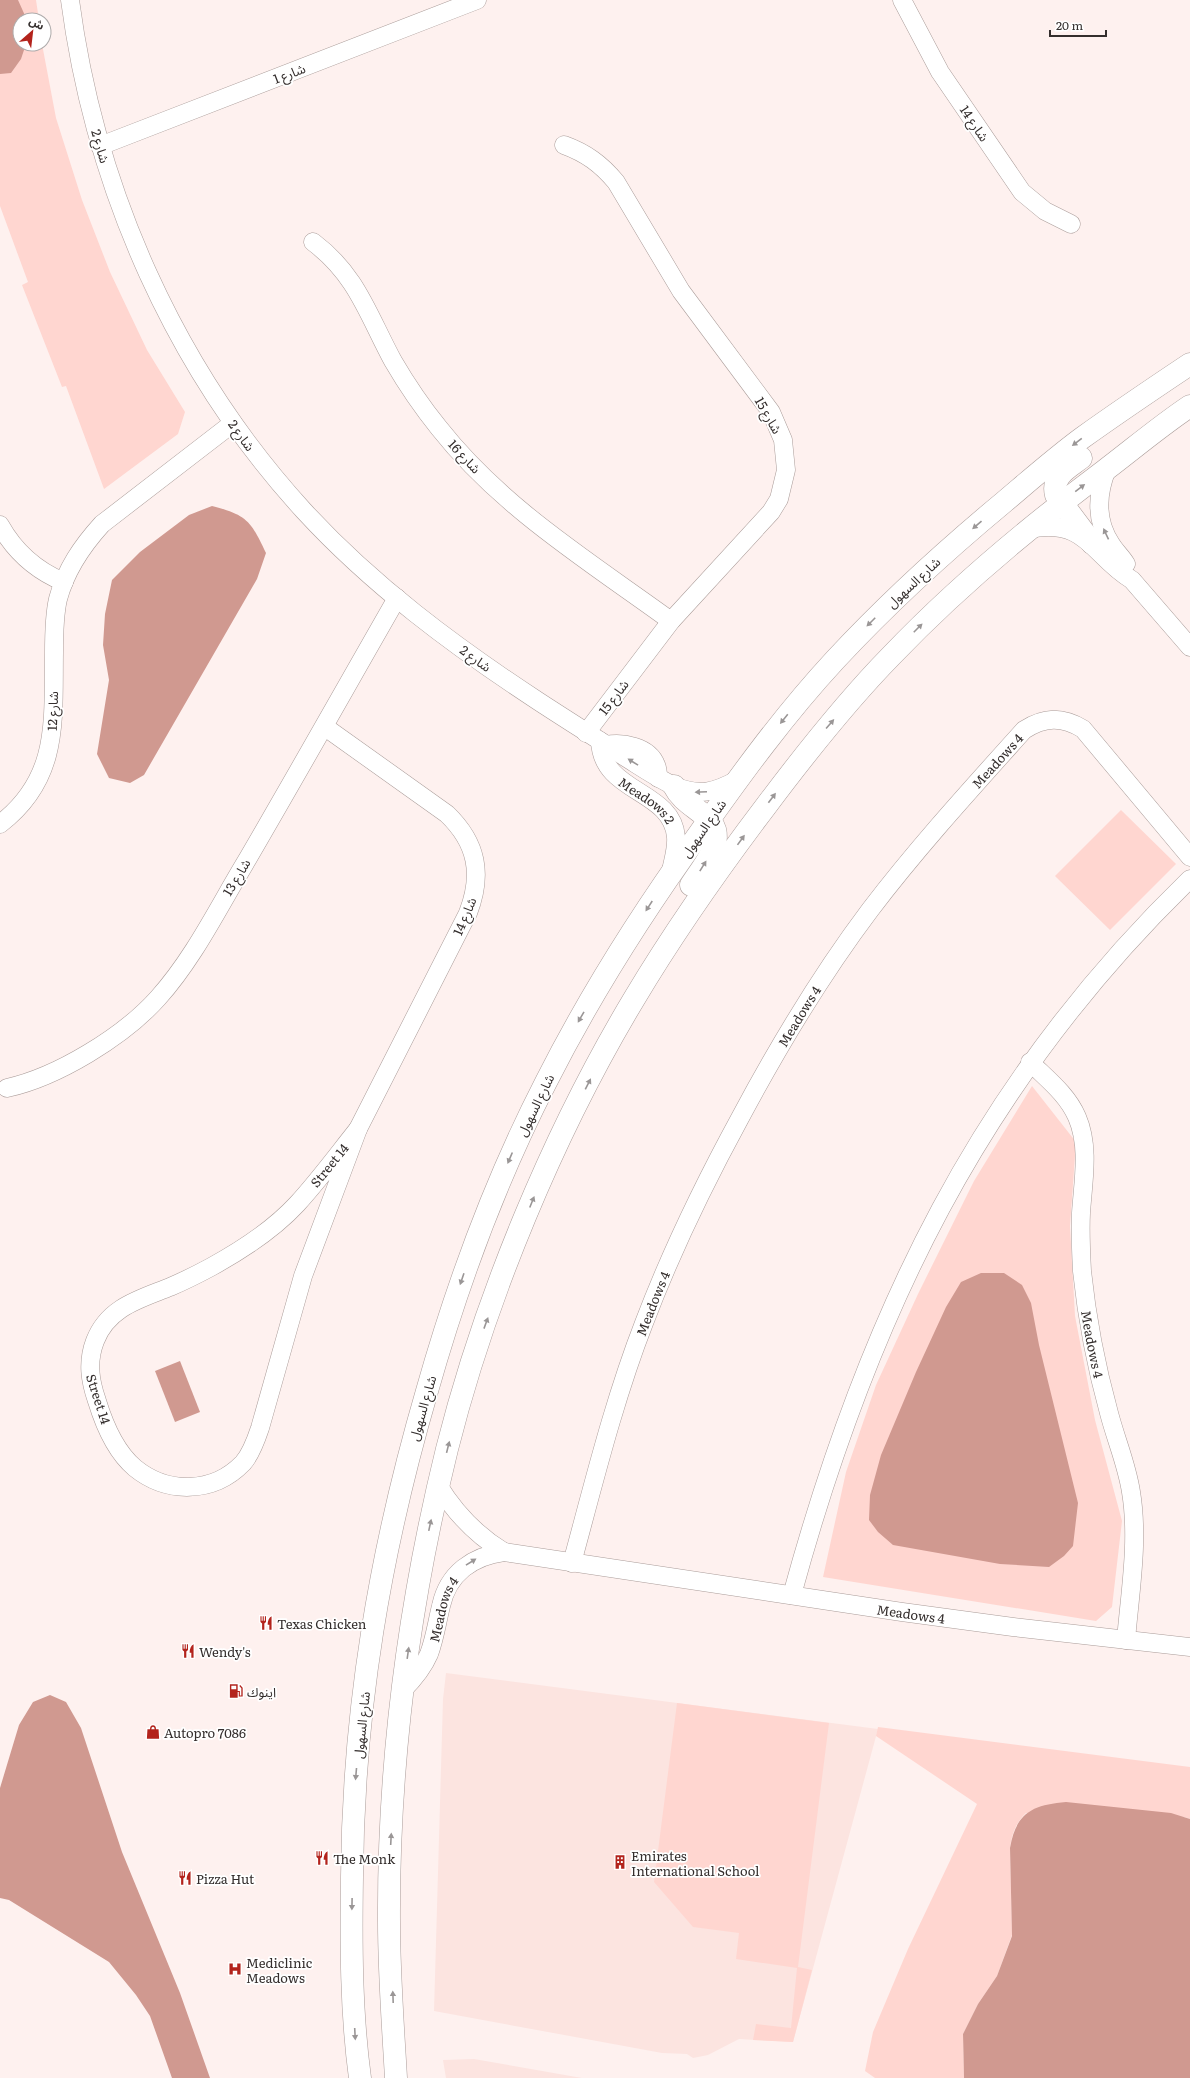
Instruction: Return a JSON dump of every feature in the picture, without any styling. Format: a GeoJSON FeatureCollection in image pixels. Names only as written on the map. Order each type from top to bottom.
{"type":"FeatureCollection","features":[{"type":"Feature","properties":{"kind":"main road","name":"شارع السهول"},"geometry":{"type":"LineString","coordinates":[[360,2078],[355,2021],[352,1916],[353,1809],[372,1622],[404,1471],[444,1332],[465,1269],[515,1145],[575,1026],[609,968],[670,874],[762,746],[819,678],[906,588],[943,553],[1054,460],[1190,364]]}},
{"type":"Feature","properties":{"kind":"main road"},"geometry":{"type":"LineString","coordinates":[[1092,543],[1056,495],[1054,488],[1059,475],[1110,433],[1161,384]]}},
{"type":"Feature","properties":{"kind":"main road"},"geometry":{"type":"LineString","coordinates":[[633,1000],[719,869],[818,738],[889,658],[927,620],[1029,529],[1062,502],[1190,406]]}},
{"type":"Feature","properties":{"kind":"main road"},"geometry":{"type":"LineString","coordinates":[[396,2078],[389,1910],[394,1790],[402,1691],[423,1557],[438,1485],[459,1406],[481,1336],[509,1259],[564,1130],[633,1000],[667,927],[713,849],[716,833],[710,818],[684,800],[666,782]]}},
{"type":"Feature","properties":{"kind":"street","name":"شارع 2"},"geometry":{"type":"LineString","coordinates":[[70,0],[81,68],[100,146],[125,219],[155,290],[191,358],[233,423],[267,469],[305,513],[350,557],[397,598],[471,655],[597,740]]}},
{"type":"Feature","properties":{"kind":"street","name":"شارع 1"},"geometry":{"type":"LineString","coordinates":[[100,146],[477,0]]}},
{"type":"Feature","properties":{"kind":"street","name":"شارع 14"},"geometry":{"type":"LineString","coordinates":[[902,0],[940,72],[1022,192],[1045,211],[1072,224]]}},
{"type":"Feature","properties":{"kind":"street","name":"شارع 15"},"geometry":{"type":"LineString","coordinates":[[564,145],[579,150],[593,159],[606,170],[616,182],[677,284],[771,412],[783,440],[786,454],[785,477],[779,499],[771,512],[671,621],[597,740]]}},
{"type":"Feature","properties":{"kind":"street","name":"شارع 16"},"geometry":{"type":"LineString","coordinates":[[313,242],[326,252],[349,277],[407,384],[440,430],[478,472],[541,527],[671,621]]}},
{"type":"Feature","properties":{"kind":"street","name":"شارع 12"},"geometry":{"type":"LineString","coordinates":[[0,824],[14,812],[28,795],[42,772],[48,756],[52,724],[55,618],[64,582],[80,551],[102,524],[233,423]]}},
{"type":"Feature","properties":{"kind":"street"},"geometry":{"type":"LineString","coordinates":[[1107,469],[1101,483],[1098,499],[1099,515],[1107,537],[1124,560],[1132,580]]}},
{"type":"Feature","properties":{"kind":"street"},"geometry":{"type":"LineString","coordinates":[[0,525],[15,548],[25,559],[37,568],[64,582]]}},
{"type":"Feature","properties":{"kind":"street"},"geometry":{"type":"LineString","coordinates":[[1029,529],[1042,527],[1069,530],[1081,535],[1092,543],[1121,572],[1132,580],[1190,647]]}},
{"type":"Feature","properties":{"kind":"street","name":"شارع 13"},"geometry":{"type":"LineString","coordinates":[[7,1088],[42,1077],[105,1043],[141,1015],[172,982],[197,944],[325,727],[397,598]]}},
{"type":"Feature","properties":{"kind":"street","name":"Meadows 4"},"geometry":{"type":"LineString","coordinates":[[572,1562],[611,1421],[631,1359],[662,1278],[703,1186],[778,1046],[807,1000],[870,911],[938,826],[1024,730],[1034,723],[1047,719],[1060,719],[1072,722],[1083,729],[1190,857]]}},
{"type":"Feature","properties":{"kind":"street","name":"شارع 14"},"geometry":{"type":"LineString","coordinates":[[325,727],[447,814],[457,824],[471,847],[476,873],[476,887],[468,913],[358,1129]]}},
{"type":"Feature","properties":{"kind":"street","name":"Meadows 2"},"geometry":{"type":"LineString","coordinates":[[666,782],[650,756],[626,744],[597,740],[602,757],[611,772],[654,802],[668,816],[675,830],[676,846],[670,874]]}},
{"type":"Feature","properties":{"kind":"street"},"geometry":{"type":"LineString","coordinates":[[654,802],[666,782],[687,791],[704,793],[722,788],[737,780]]}},
{"type":"Feature","properties":{"kind":"street"},"geometry":{"type":"LineString","coordinates":[[792,1595],[823,1488],[843,1429],[888,1314],[942,1203],[988,1125],[1030,1062],[1106,966],[1150,918],[1190,879]]}},
{"type":"Feature","properties":{"kind":"street","name":"Meadows 4"},"geometry":{"type":"LineString","coordinates":[[1030,1062],[1066,1098],[1077,1117],[1083,1139],[1084,1161],[1081,1215],[1082,1269],[1088,1323],[1099,1376],[1132,1492],[1133,1545],[1126,1640]]}},
{"type":"Feature","properties":{"kind":"street","name":"Street 14"},"geometry":{"type":"LineString","coordinates":[[358,1129],[304,1276],[260,1428],[253,1446],[243,1462],[229,1475],[213,1483],[194,1488],[175,1487],[157,1482],[134,1467],[120,1451],[100,1412],[89,1369],[95,1340],[102,1328],[122,1307],[198,1274],[250,1244],[266,1232],[297,1204],[358,1129]]}},
{"type":"Feature","properties":{"kind":"street","name":"Meadows 4"},"geometry":{"type":"LineString","coordinates":[[438,1485],[466,1523],[490,1543],[504,1552]]}},
{"type":"Feature","properties":{"kind":"street","name":"Meadows 4"},"geometry":{"type":"LineString","coordinates":[[402,1691],[413,1680],[429,1655],[434,1640],[441,1604],[453,1578],[476,1559],[490,1554],[504,1552],[1013,1628],[1190,1647]]}},
{"type":"Feature","properties":{"kind":"shaded area"},"geometry":{"type":"Polygon","coordinates":[[[0,0],[36,0],[38,12],[12,12],[12,52],[44,52],[56,118],[82,200],[110,272],[147,350],[185,412],[178,434],[104,489],[66,386],[62,387],[22,285],[28,282],[0,206],[0,0]]]}},
{"type":"Feature","properties":{"kind":"shaded area"},"geometry":{"type":"Polygon","coordinates":[[[0,0],[18,0],[23,12],[12,12],[12,52],[23,52],[21,59],[11,73],[0,74],[0,0]]]}},
{"type":"Feature","properties":{"kind":"shaded area"},"geometry":{"type":"Polygon","coordinates":[[[212,506],[241,516],[252,526],[266,553],[257,579],[144,775],[130,783],[109,778],[97,754],[109,680],[103,645],[105,614],[112,580],[140,552],[189,515],[212,506]]]}},
{"type":"Feature","properties":{"kind":"shaded area"},"geometry":{"type":"Polygon","coordinates":[[[1121,810],[1176,864],[1110,930],[1055,876],[1121,810]]]}},
{"type":"Feature","properties":{"kind":"shaded area"},"geometry":{"type":"Polygon","coordinates":[[[1032,1086],[1076,1142],[1070,1226],[1075,1316],[1095,1420],[1122,1521],[1112,1607],[1096,1621],[823,1577],[846,1472],[876,1385],[918,1294],[974,1181],[1032,1086]]]}},
{"type":"Feature","properties":{"kind":"shaded area"},"geometry":{"type":"Polygon","coordinates":[[[981,1273],[1004,1273],[1022,1285],[1031,1303],[1039,1345],[1078,1503],[1073,1546],[1064,1556],[1049,1567],[1000,1564],[893,1545],[878,1532],[869,1520],[870,1495],[881,1455],[916,1372],[946,1307],[961,1282],[981,1273]]]}},
{"type":"Feature","properties":{"kind":"shaded area"},"geometry":{"type":"Polygon","coordinates":[[[180,1361],[200,1412],[175,1422],[155,1371],[180,1361]]]}},
{"type":"Feature","properties":{"kind":"shaded area"},"geometry":{"type":"Polygon","coordinates":[[[446,1673],[878,1729],[793,2042],[739,2039],[708,2055],[693,2058],[687,2054],[662,2053],[434,2011],[443,1699],[446,1673]]]}},
{"type":"Feature","properties":{"kind":"shaded area"},"geometry":{"type":"Polygon","coordinates":[[[50,1695],[66,1702],[81,1728],[122,1852],[180,1993],[210,2078],[172,2078],[150,2016],[136,1995],[109,1962],[9,1900],[0,1898],[0,1788],[19,1725],[33,1702],[50,1695]]]}},
{"type":"Feature","properties":{"kind":"shaded area"},"geometry":{"type":"Polygon","coordinates":[[[677,1703],[829,1723],[798,1967],[812,1970],[793,2042],[753,2040],[756,2024],[791,2028],[797,1968],[736,1959],[739,1933],[693,1927],[654,1882],[677,1703]]]}},
{"type":"Feature","properties":{"kind":"shaded area"},"geometry":{"type":"Polygon","coordinates":[[[878,1727],[1190,1767],[1190,1819],[1184,1817],[1026,1813],[1019,1821],[1013,1834],[1010,1848],[1012,1935],[997,1976],[978,2004],[963,2034],[964,2078],[875,2078],[865,2071],[873,2032],[908,1949],[977,1804],[876,1736],[878,1727]]]}},
{"type":"Feature","properties":{"kind":"shaded area"},"geometry":{"type":"Polygon","coordinates":[[[1066,1802],[1171,1813],[1190,1819],[1190,2078],[964,2078],[963,2034],[978,2004],[997,1976],[1012,1936],[1010,1848],[1016,1826],[1021,1819],[1035,1809],[1054,1803],[1066,1802]]]}},
{"type":"Feature","properties":{"kind":"shaded area"},"geometry":{"type":"Polygon","coordinates":[[[474,2059],[582,2078],[446,2078],[443,2060],[474,2059]]]}},
{"type":"Feature","properties":{"kind":"place","name":"Texas Chicken"},"geometry":{"type":"Point","coordinates":[266,1623]}},
{"type":"Feature","properties":{"kind":"place","name":"Wendy's"},"geometry":{"type":"Point","coordinates":[188,1651]}},
{"type":"Feature","properties":{"kind":"place","name":"اينوك"},"geometry":{"type":"Point","coordinates":[236,1691]}},
{"type":"Feature","properties":{"kind":"place","name":"Autopro 7086"},"geometry":{"type":"Point","coordinates":[153,1732]}},
{"type":"Feature","properties":{"kind":"place","name":"The Monk"},"geometry":{"type":"Point","coordinates":[322,1858]}},
{"type":"Feature","properties":{"kind":"place","name":"Emirates International School"},"geometry":{"type":"Point","coordinates":[620,1862]}},
{"type":"Feature","properties":{"kind":"place","name":"Pizza Hut"},"geometry":{"type":"Point","coordinates":[185,1878]}},
{"type":"Feature","properties":{"kind":"place","name":"Mediclinic Meadows"},"geometry":{"type":"Point","coordinates":[235,1969]}}]}
